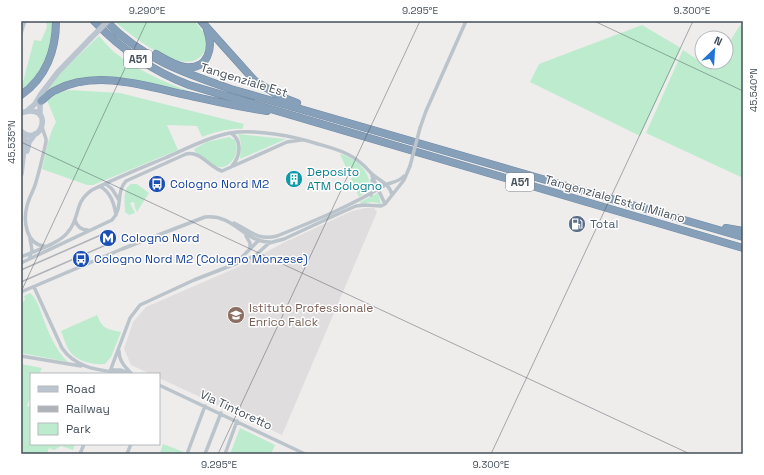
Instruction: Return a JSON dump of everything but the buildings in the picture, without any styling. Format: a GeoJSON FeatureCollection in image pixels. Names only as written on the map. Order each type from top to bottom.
{"type":"FeatureCollection","features":[{"type":"Feature","properties":{"kind":"highway"},"geometry":{"type":"LineString","coordinates":[[21,95],[37,81],[46,68],[53,48],[56,21]]}},
{"type":"Feature","properties":{"kind":"highway","name":"Tangenziale Est"},"geometry":{"type":"LineString","coordinates":[[94,21],[116,43],[138,59],[154,69],[181,82],[296,116]]}},
{"type":"Feature","properties":{"kind":"highway","name":"Tangenziale Est"},"geometry":{"type":"LineString","coordinates":[[107,21],[116,31],[131,43],[162,63],[187,74],[231,89],[390,135]]}},
{"type":"Feature","properties":{"kind":"highway"},"geometry":{"type":"LineString","coordinates":[[116,31],[177,65],[188,67],[200,64],[206,59],[209,53],[211,44],[210,37],[203,24]]}},
{"type":"Feature","properties":{"kind":"highway"},"geometry":{"type":"LineString","coordinates":[[203,24],[254,80],[272,92],[291,101],[390,135]]}},
{"type":"Feature","properties":{"kind":"highway"},"geometry":{"type":"LineString","coordinates":[[41,101],[54,90],[71,84],[96,81],[122,81],[245,108],[296,116]]}},
{"type":"Feature","properties":{"kind":"highway","name":"Tangenziale Est di Milano"},"geometry":{"type":"LineString","coordinates":[[296,116],[743,248]]}},
{"type":"Feature","properties":{"kind":"highway","name":"Tangenziale Est di Milano"},"geometry":{"type":"LineString","coordinates":[[390,135],[743,237]]}},
{"type":"Feature","properties":{"kind":"highway"},"geometry":{"type":"LineString","coordinates":[[666,215],[743,231]]}},
{"type":"Feature","properties":{"kind":"street"},"geometry":{"type":"LineString","coordinates":[[21,33],[25,21]]}},
{"type":"Feature","properties":{"kind":"street"},"geometry":{"type":"LineString","coordinates":[[23,112],[35,104],[64,66],[107,21]]}},
{"type":"Feature","properties":{"kind":"street"},"geometry":{"type":"LineString","coordinates":[[219,217],[229,221],[244,233],[260,241],[272,242],[284,239],[356,206],[381,206],[385,204],[404,180],[408,172],[420,128],[466,21]]}},
{"type":"Feature","properties":{"kind":"street"},"geometry":{"type":"LineString","coordinates":[[29,259],[32,252],[26,220],[26,207],[36,182],[46,141],[40,115],[41,101],[46,88]]}},
{"type":"Feature","properties":{"kind":"street"},"geometry":{"type":"LineString","coordinates":[[23,112],[34,111],[40,115]]}},
{"type":"Feature","properties":{"kind":"street"},"geometry":{"type":"LineString","coordinates":[[21,173],[29,142],[42,127]]}},
{"type":"Feature","properties":{"kind":"street"},"geometry":{"type":"LineString","coordinates":[[22,132],[28,135],[35,134]]}},
{"type":"Feature","properties":{"kind":"street"},"geometry":{"type":"LineString","coordinates":[[22,132],[25,140],[23,165]]}},
{"type":"Feature","properties":{"kind":"street"},"geometry":{"type":"LineString","coordinates":[[224,171],[234,164],[239,151],[237,140],[233,134],[230,133]]}},
{"type":"Feature","properties":{"kind":"street"},"geometry":{"type":"LineString","coordinates":[[21,257],[66,235],[75,219],[78,206],[91,191],[214,137],[230,133],[254,133],[289,136],[342,151],[352,155],[361,162],[376,179],[387,185],[391,190],[392,195]]}},
{"type":"Feature","properties":{"kind":"street"},"geometry":{"type":"LineString","coordinates":[[21,262],[110,221],[116,215],[119,208],[121,188],[127,180],[187,153],[196,155],[218,170],[224,171],[287,142],[306,140]]}},
{"type":"Feature","properties":{"kind":"street"},"geometry":{"type":"LineString","coordinates":[[235,263],[265,238],[282,234],[371,195],[387,185],[400,180],[408,172]]}},
{"type":"Feature","properties":{"kind":"street"},"geometry":{"type":"LineString","coordinates":[[371,173],[385,204]]}},
{"type":"Feature","properties":{"kind":"street"},"geometry":{"type":"LineString","coordinates":[[371,173],[373,188],[371,195]]}},
{"type":"Feature","properties":{"kind":"street"},"geometry":{"type":"LineString","coordinates":[[106,184],[112,189],[120,201]]}},
{"type":"Feature","properties":{"kind":"street"},"geometry":{"type":"LineString","coordinates":[[100,186],[110,194],[114,202],[116,215]]}},
{"type":"Feature","properties":{"kind":"street"},"geometry":{"type":"LineString","coordinates":[[21,292],[122,249],[205,217],[219,217],[229,220],[256,235],[265,238]]}},
{"type":"Feature","properties":{"kind":"street"},"geometry":{"type":"LineString","coordinates":[[75,219],[80,228],[89,230]]}},
{"type":"Feature","properties":{"kind":"street"},"geometry":{"type":"LineString","coordinates":[[244,233],[249,241],[250,250]]}},
{"type":"Feature","properties":{"kind":"street"},"geometry":{"type":"LineString","coordinates":[[256,235],[262,246],[261,250]]}},
{"type":"Feature","properties":{"kind":"street"},"geometry":{"type":"LineString","coordinates":[[29,237],[37,244],[46,246]]}},
{"type":"Feature","properties":{"kind":"street"},"geometry":{"type":"LineString","coordinates":[[110,373],[130,318],[140,305],[194,280],[248,258],[272,242]]}},
{"type":"Feature","properties":{"kind":"street"},"geometry":{"type":"LineString","coordinates":[[34,287],[64,351],[75,362],[110,373],[120,370],[129,373]]}},
{"type":"Feature","properties":{"kind":"street"},"geometry":{"type":"LineString","coordinates":[[119,350],[119,357],[131,373]]}},
{"type":"Feature","properties":{"kind":"street"},"geometry":{"type":"LineString","coordinates":[[21,356],[92,368]]}},
{"type":"Feature","properties":{"kind":"street","name":"Via Tintoretto"},"geometry":{"type":"LineString","coordinates":[[160,385],[305,454]]}},
{"type":"Feature","properties":{"kind":"street"},"geometry":{"type":"LineString","coordinates":[[187,454],[205,406]]}},
{"type":"Feature","properties":{"kind":"street"},"geometry":{"type":"LineString","coordinates":[[205,454],[221,413]]}},
{"type":"Feature","properties":{"kind":"street"},"geometry":{"type":"LineString","coordinates":[[225,454],[237,421]]}},
{"type":"Feature","properties":{"kind":"shaded area","name":"Istituto Professionale Enrico Falck"},"geometry":{"type":"Polygon","coordinates":[[[365,208],[374,208],[377,212],[282,435],[160,378],[160,373],[149,373],[131,365],[124,349],[133,322],[146,307],[238,267],[283,243],[352,211],[365,208]]]}},
{"type":"Feature","properties":{"kind":"green space"},"geometry":{"type":"Polygon","coordinates":[[[46,21],[55,21],[54,34],[50,49],[41,70],[32,81],[21,90],[34,40],[41,41],[47,27],[46,21]]]}},
{"type":"Feature","properties":{"kind":"green space"},"geometry":{"type":"Polygon","coordinates":[[[114,21],[194,21],[205,34],[207,46],[197,59],[186,62],[174,59],[160,54],[114,21]]]}},
{"type":"Feature","properties":{"kind":"green space"},"geometry":{"type":"Polygon","coordinates":[[[642,25],[681,48],[640,136],[530,82],[539,64],[642,25]]]}},
{"type":"Feature","properties":{"kind":"green space"},"geometry":{"type":"Polygon","coordinates":[[[740,25],[743,26],[743,178],[646,133],[683,50],[694,57],[694,70],[734,70],[734,35],[740,25]]]}},
{"type":"Feature","properties":{"kind":"green space"},"geometry":{"type":"Polygon","coordinates":[[[99,36],[114,52],[131,64],[169,84],[189,91],[107,76],[67,82],[48,89],[60,73],[99,36]]]}},
{"type":"Feature","properties":{"kind":"green space"},"geometry":{"type":"Polygon","coordinates":[[[69,90],[120,93],[244,124],[242,129],[222,131],[202,137],[197,126],[167,125],[178,150],[93,185],[87,185],[42,169],[49,139],[56,122],[47,100],[55,94],[69,90]]]}},
{"type":"Feature","properties":{"kind":"green space"},"geometry":{"type":"Polygon","coordinates":[[[238,134],[286,139],[240,159],[241,143],[238,134]]]}},
{"type":"Feature","properties":{"kind":"green space"},"geometry":{"type":"Polygon","coordinates":[[[229,137],[235,140],[237,148],[235,157],[227,166],[215,166],[196,153],[194,149],[207,142],[229,137]]]}},
{"type":"Feature","properties":{"kind":"green space"},"geometry":{"type":"Polygon","coordinates":[[[340,154],[357,162],[368,176],[370,189],[359,197],[340,154]]]}},
{"type":"Feature","properties":{"kind":"green space"},"geometry":{"type":"Polygon","coordinates":[[[131,184],[137,184],[149,193],[137,212],[134,202],[130,203],[135,213],[129,215],[125,212],[125,193],[128,186],[131,184]]]}},
{"type":"Feature","properties":{"kind":"green space"},"geometry":{"type":"Polygon","coordinates":[[[378,193],[381,204],[372,202],[361,204],[360,202],[378,193]]]}},
{"type":"Feature","properties":{"kind":"green space"},"geometry":{"type":"Polygon","coordinates":[[[30,293],[38,303],[49,334],[59,352],[68,362],[21,353],[21,304],[25,300],[24,296],[30,293]]]}},
{"type":"Feature","properties":{"kind":"green space"},"geometry":{"type":"Polygon","coordinates":[[[97,315],[103,326],[121,332],[111,357],[105,364],[89,363],[75,357],[68,349],[61,331],[97,315]]]}},
{"type":"Feature","properties":{"kind":"green space"},"geometry":{"type":"Polygon","coordinates":[[[21,364],[42,368],[40,373],[30,373],[30,398],[27,406],[30,407],[30,445],[75,445],[73,450],[61,446],[54,450],[49,448],[47,454],[21,454],[21,364]]]}},
{"type":"Feature","properties":{"kind":"green space"},"geometry":{"type":"Polygon","coordinates":[[[240,428],[275,445],[271,454],[230,454],[240,428]]]}},
{"type":"Feature","properties":{"kind":"green space"},"geometry":{"type":"Polygon","coordinates":[[[163,444],[184,452],[183,454],[160,453],[163,444]]]}},
{"type":"Feature","properties":{"kind":"railway"},"geometry":{"type":"LineString","coordinates":[[21,270],[110,231]]}},
{"type":"Feature","properties":{"kind":"railway"},"geometry":{"type":"LineString","coordinates":[[21,282],[115,241]]}},
{"type":"Feature","properties":{"kind":"place","name":"Deposito ATM Cologno"},"geometry":{"type":"Point","coordinates":[294,179]}},
{"type":"Feature","properties":{"kind":"place","name":"Cologno Nord M2"},"geometry":{"type":"Point","coordinates":[157,184]}},
{"type":"Feature","properties":{"kind":"place","name":"Total"},"geometry":{"type":"Point","coordinates":[577,224]}},
{"type":"Feature","properties":{"kind":"place","name":"Cologno Nord"},"geometry":{"type":"Point","coordinates":[108,238]}},
{"type":"Feature","properties":{"kind":"place","name":"Cologno Nord M2 (Cologno Monzese)"},"geometry":{"type":"Point","coordinates":[81,259]}},
{"type":"Feature","properties":{"kind":"place","name":"Istituto Professionale Enrico Falck"},"geometry":{"type":"Point","coordinates":[236,315]}}]}
